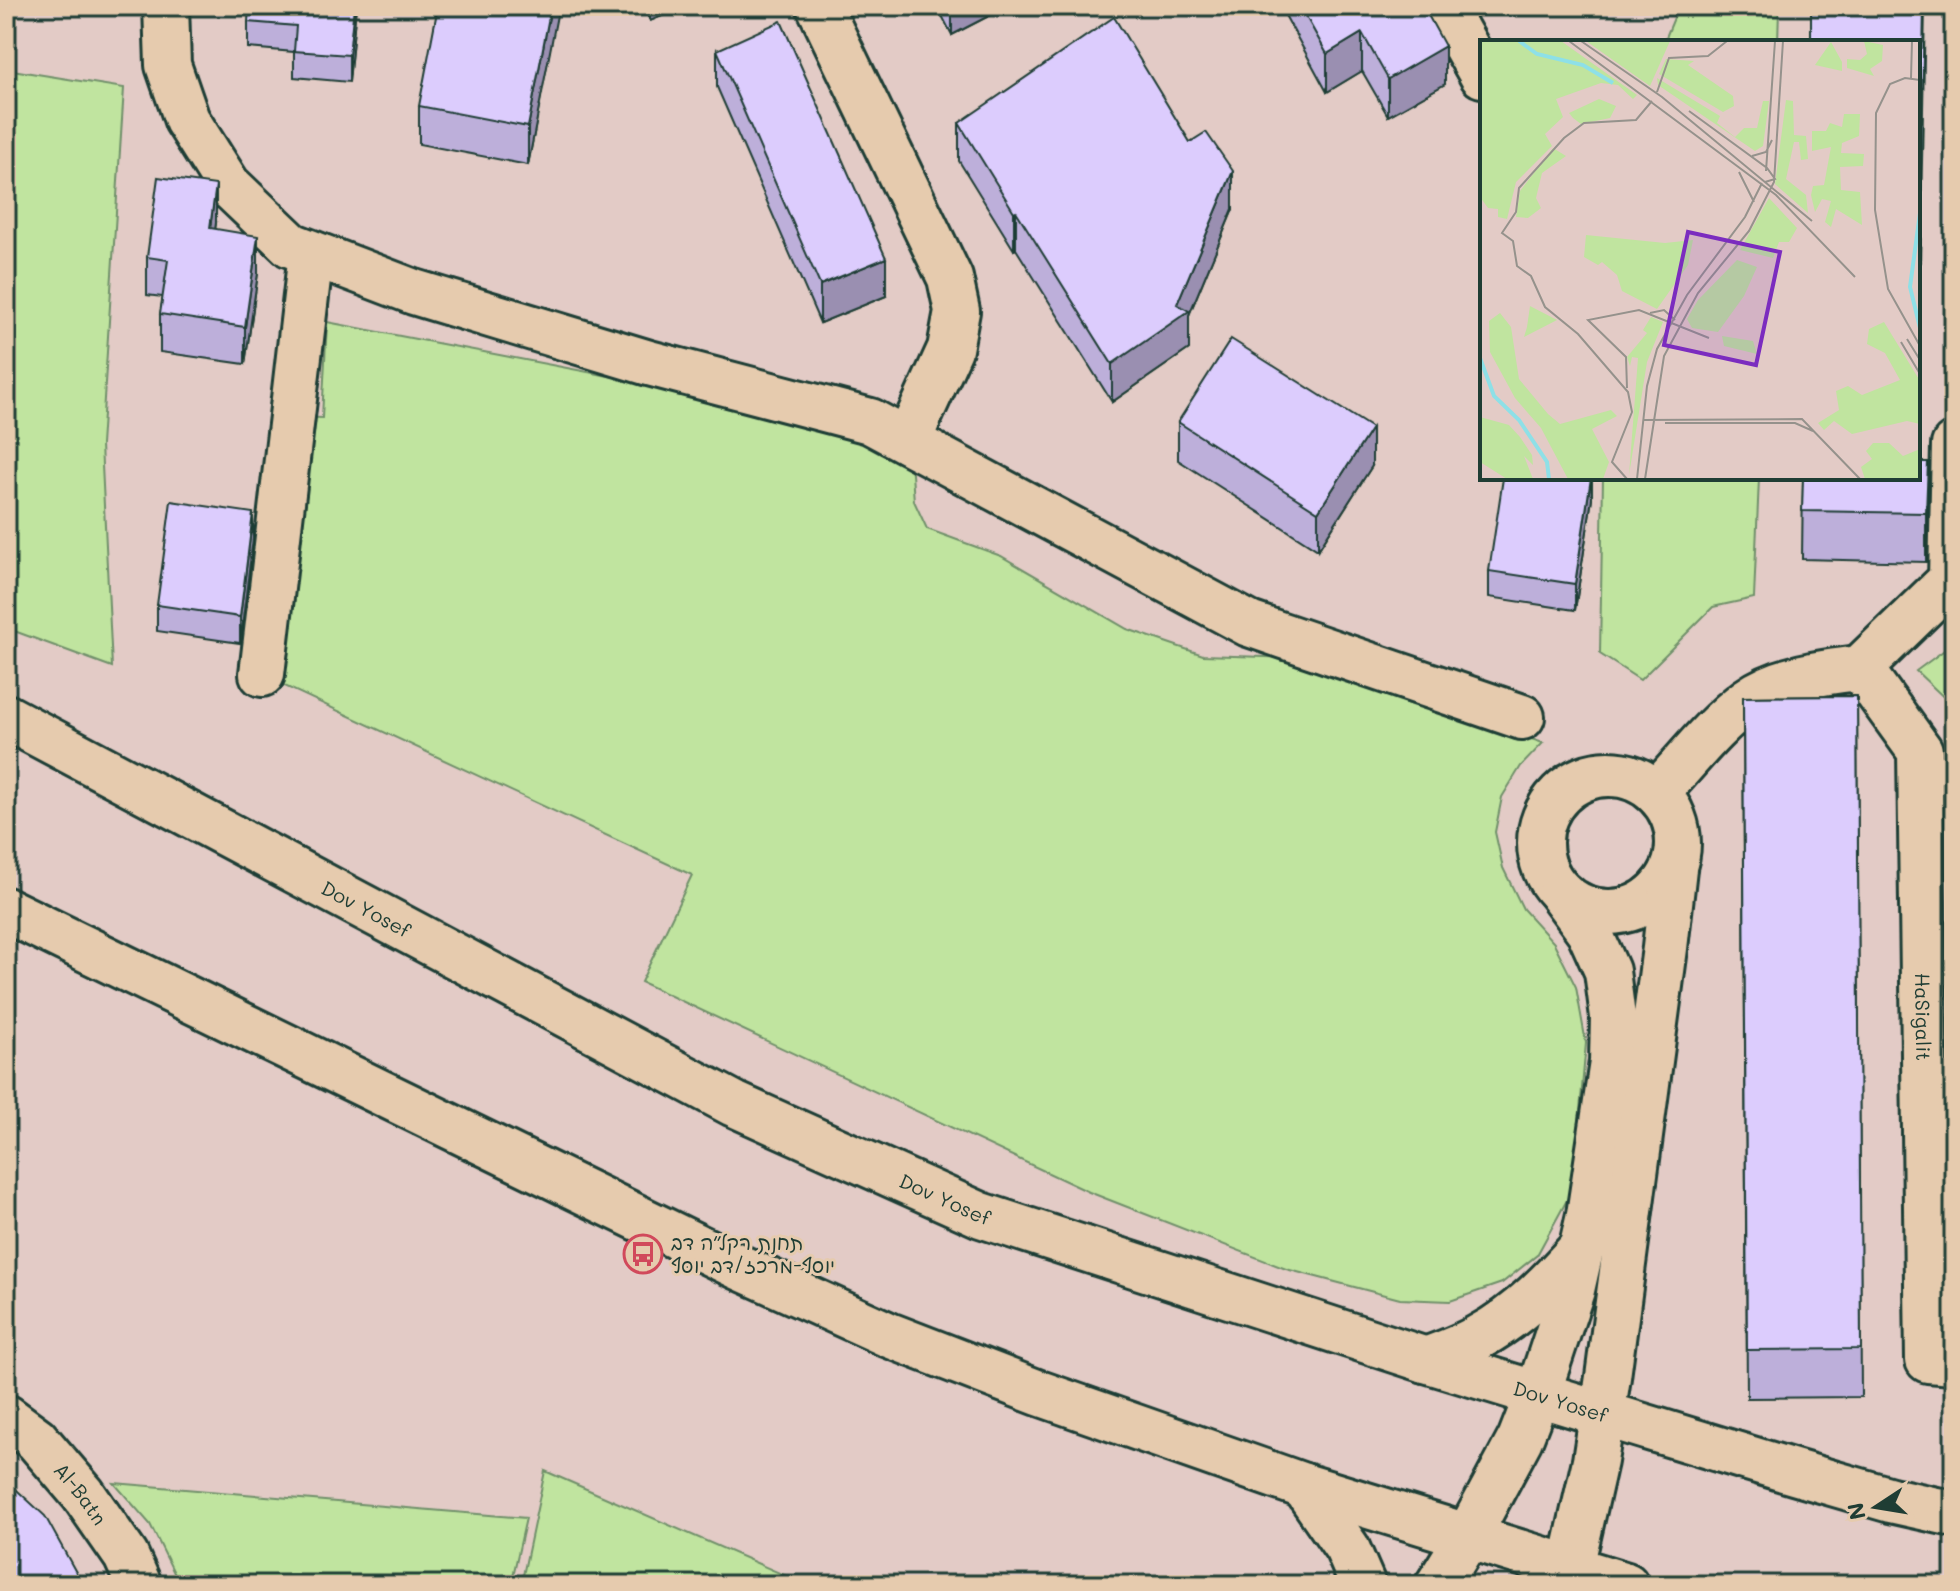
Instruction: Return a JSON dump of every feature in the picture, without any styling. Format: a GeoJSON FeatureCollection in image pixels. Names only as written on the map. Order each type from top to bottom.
{"type":"FeatureCollection","features":[{"type":"Feature","properties":{"kind":"street"},"geometry":{"type":"LineString","coordinates":[[166,6],[168,65],[187,120],[228,185],[291,245],[414,292],[575,341],[870,421],[1249,624],[1522,717]]}},
{"type":"Feature","properties":{"kind":"street"},"geometry":{"type":"LineString","coordinates":[[819,6],[950,278],[957,311],[950,349],[908,441]]}},
{"type":"Feature","properties":{"kind":"street"},"geometry":{"type":"LineString","coordinates":[[1443,6],[1480,71]]}},
{"type":"Feature","properties":{"kind":"street"},"geometry":{"type":"LineString","coordinates":[[262,674],[311,253]]}},
{"type":"Feature","properties":{"kind":"street"},"geometry":{"type":"LineString","coordinates":[[1657,793],[1722,722],[1750,698],[1816,673],[1860,668],[1951,580],[1954,445]]}},
{"type":"Feature","properties":{"kind":"street","name":"HaSigalit"},"geometry":{"type":"LineString","coordinates":[[1860,668],[1920,751],[1928,1360],[1954,1362]]}},
{"type":"Feature","properties":{"kind":"street","name":"Dov Yosef"},"geometry":{"type":"LineString","coordinates":[[6,717],[734,1104],[981,1215],[1426,1360],[1794,1472],[1891,1500],[1954,1514]]}},
{"type":"Feature","properties":{"kind":"street"},"geometry":{"type":"LineString","coordinates":[[1438,1585],[1520,1439],[1572,1290],[1584,1245],[1612,1062],[1613,1017],[1607,971],[1589,931],[1550,878],[1542,860],[1541,841],[1548,813],[1565,791],[1587,778],[1612,774],[1644,783],[1657,793],[1667,806],[1678,836],[1595,1461],[1569,1577]]}},
{"type":"Feature","properties":{"kind":"street"},"geometry":{"type":"LineString","coordinates":[[1561,893],[1577,904],[1596,911],[1615,912],[1634,908],[1651,899],[1674,868]]}},
{"type":"Feature","properties":{"kind":"street"},"geometry":{"type":"LineString","coordinates":[[6,910],[739,1267],[889,1335],[1039,1393],[1304,1486],[1467,1538],[1569,1577],[1626,1585]]}},
{"type":"Feature","properties":{"kind":"street"},"geometry":{"type":"LineString","coordinates":[[1426,1360],[1495,1327],[1561,1272],[1584,1245]]}},
{"type":"Feature","properties":{"kind":"street","name":"Al-Batn"},"geometry":{"type":"LineString","coordinates":[[6,1417],[36,1439],[83,1494],[126,1556],[139,1585]]}},
{"type":"Feature","properties":{"kind":"street"},"geometry":{"type":"LineString","coordinates":[[1304,1486],[1347,1548],[1363,1585]]}},
{"type":"Feature","properties":{"kind":"green space"},"geometry":{"type":"Polygon","coordinates":[[[1678,8],[1779,9],[1778,40],[1665,40],[1678,8]]]}},
{"type":"Feature","properties":{"kind":"green space"},"geometry":{"type":"Polygon","coordinates":[[[6,69],[124,88],[101,445],[112,667],[6,628],[6,69]]]}},
{"type":"Feature","properties":{"kind":"green space"},"geometry":{"type":"Polygon","coordinates":[[[327,322],[682,390],[852,433],[911,461],[914,501],[927,529],[1001,556],[1127,629],[1203,655],[1298,658],[1543,743],[1521,766],[1502,797],[1495,832],[1503,868],[1523,909],[1554,943],[1576,987],[1586,1043],[1573,1189],[1537,1255],[1502,1283],[1450,1301],[1400,1299],[1286,1269],[1089,1192],[641,982],[692,875],[278,683],[297,417],[322,418],[327,322]]]}},
{"type":"Feature","properties":{"kind":"green space"},"geometry":{"type":"Polygon","coordinates":[[[1603,480],[1759,480],[1754,598],[1713,607],[1640,680],[1600,654],[1603,480]]]}},
{"type":"Feature","properties":{"kind":"green space"},"geometry":{"type":"Polygon","coordinates":[[[1954,643],[1954,707],[1916,671],[1954,643]]]}},
{"type":"Feature","properties":{"kind":"green space"},"geometry":{"type":"Polygon","coordinates":[[[545,1471],[807,1585],[521,1585],[545,1471]]]}},
{"type":"Feature","properties":{"kind":"green space"},"geometry":{"type":"Polygon","coordinates":[[[114,1483],[526,1518],[511,1585],[180,1585],[150,1524],[114,1483]]]}},
{"type":"Feature","properties":{"kind":"building"},"geometry":{"type":"Polygon","coordinates":[[[249,6],[354,6],[349,55],[294,51],[296,26],[248,22],[249,6]]]}},
{"type":"Feature","properties":{"kind":"building"},"geometry":{"type":"Polygon","coordinates":[[[438,6],[551,6],[528,127],[419,106],[438,6]]]}},
{"type":"Feature","properties":{"kind":"building"},"geometry":{"type":"Polygon","coordinates":[[[1300,6],[1423,6],[1445,46],[1388,79],[1362,33],[1327,54],[1300,6]]]}},
{"type":"Feature","properties":{"kind":"building"},"geometry":{"type":"Polygon","coordinates":[[[1811,6],[1924,6],[1920,216],[1920,40],[1811,40],[1811,6]]]}},
{"type":"Feature","properties":{"kind":"building"},"geometry":{"type":"Polygon","coordinates":[[[1114,17],[1190,142],[1206,132],[1233,171],[1177,304],[1189,311],[1112,364],[959,123],[1114,17]]]}},
{"type":"Feature","properties":{"kind":"building"},"geometry":{"type":"Polygon","coordinates":[[[781,21],[886,258],[820,285],[717,50],[781,21]]]}},
{"type":"Feature","properties":{"kind":"building"},"geometry":{"type":"Polygon","coordinates":[[[158,177],[216,185],[210,228],[258,236],[245,327],[160,314],[168,260],[147,257],[158,177]]]}},
{"type":"Feature","properties":{"kind":"building"},"geometry":{"type":"Polygon","coordinates":[[[1231,339],[1372,428],[1318,512],[1178,422],[1231,339]]]}},
{"type":"Feature","properties":{"kind":"building"},"geometry":{"type":"Polygon","coordinates":[[[1920,462],[1928,462],[1926,513],[1802,511],[1803,480],[1920,480],[1920,462]]]}},
{"type":"Feature","properties":{"kind":"building"},"geometry":{"type":"Polygon","coordinates":[[[1503,480],[1591,480],[1575,584],[1489,571],[1503,480]]]}},
{"type":"Feature","properties":{"kind":"building"},"geometry":{"type":"Polygon","coordinates":[[[171,501],[253,513],[240,617],[157,605],[171,501]]]}},
{"type":"Feature","properties":{"kind":"building"},"geometry":{"type":"Polygon","coordinates":[[[1857,696],[1861,1349],[1747,1350],[1743,697],[1857,696]]]}},
{"type":"Feature","properties":{"kind":"building"},"geometry":{"type":"Polygon","coordinates":[[[6,1480],[45,1516],[83,1585],[6,1585],[6,1480]]]}},
{"type":"Feature","properties":{"kind":"place","name":"תחנת רקל״ה דב יוסף-מרכז/דב יוסף"},"geometry":{"type":"Point","coordinates":[643,1254]}}]}
